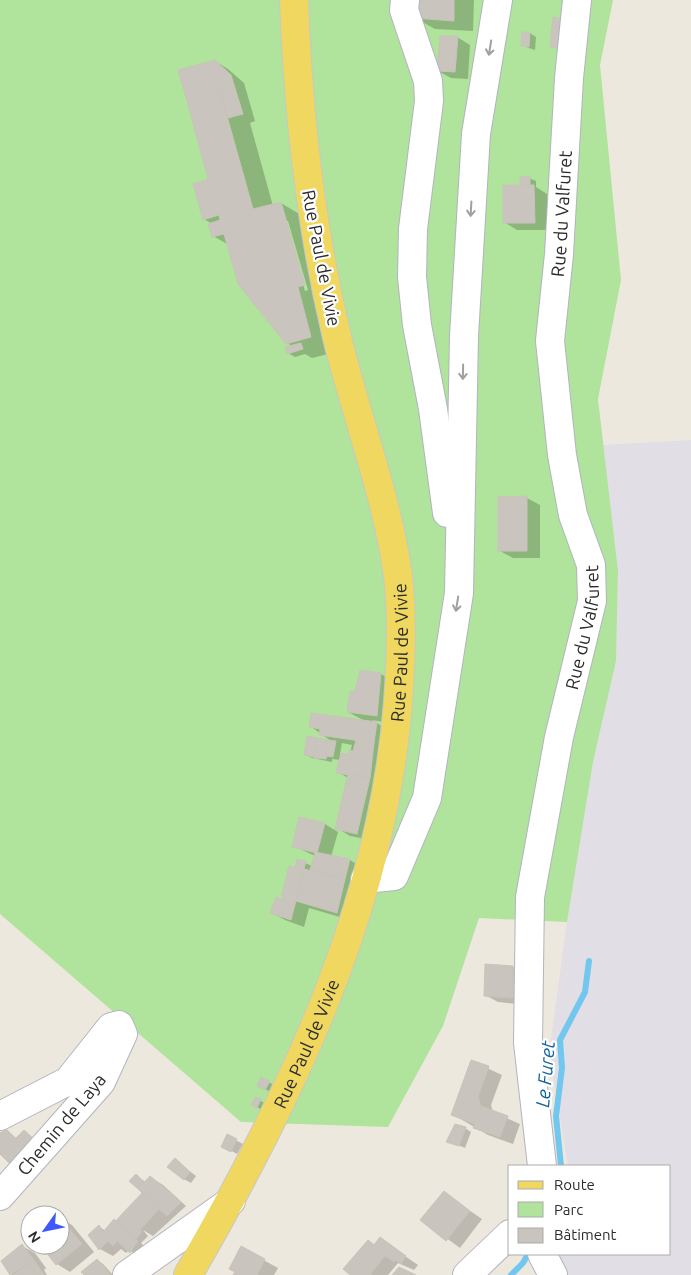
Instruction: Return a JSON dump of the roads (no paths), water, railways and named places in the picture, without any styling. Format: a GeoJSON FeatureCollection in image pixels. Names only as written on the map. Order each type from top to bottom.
{"type":"FeatureCollection","features":[{"type":"Feature","properties":{"kind":"main road","name":"Rue Paul de Vivie"},"geometry":{"type":"LineString","coordinates":[[188,1275],[231,1201],[315,1030],[351,930],[378,836],[395,734],[401,630],[398,580],[385,512],[338,341],[311,215],[297,79],[294,0]]}},
{"type":"Feature","properties":{"kind":"street"},"geometry":{"type":"LineString","coordinates":[[405,0],[404,10],[428,81],[413,229],[412,277],[417,324],[432,409],[449,528],[459,571]]}},
{"type":"Feature","properties":{"kind":"street"},"geometry":{"type":"LineString","coordinates":[[365,879],[394,876],[427,798],[459,593],[464,336],[476,134],[498,0]]}},
{"type":"Feature","properties":{"kind":"street","name":"Rue du Valfuret"},"geometry":{"type":"LineString","coordinates":[[542,1165],[528,1043],[530,897],[559,737],[592,601],[591,564],[574,515],[562,455],[550,342],[560,254],[568,78],[577,0]]}},
{"type":"Feature","properties":{"kind":"street","name":"Chemin de Laya"},"geometry":{"type":"LineString","coordinates":[[0,1116],[68,1081],[111,1027],[119,1025],[123,1034],[101,1082],[0,1196]]}},
{"type":"Feature","properties":{"kind":"street"},"geometry":{"type":"LineString","coordinates":[[126,1275],[231,1201]]}},
{"type":"Feature","properties":{"kind":"street"},"geometry":{"type":"LineString","coordinates":[[467,1275],[508,1236]]}},
{"type":"Feature","properties":{"kind":"street"},"geometry":{"type":"LineString","coordinates":[[543,1255],[553,1275]]}},
{"type":"Feature","properties":{"kind":"waterway","name":"Le Furet"},"geometry":{"type":"LineString","coordinates":[[561,1165],[556,1116],[562,1068],[560,1040],[585,992],[589,961]]}},
{"type":"Feature","properties":{"kind":"waterway","name":"Le Furet"},"geometry":{"type":"LineString","coordinates":[[511,1275],[523,1263],[527,1255]]}}]}
